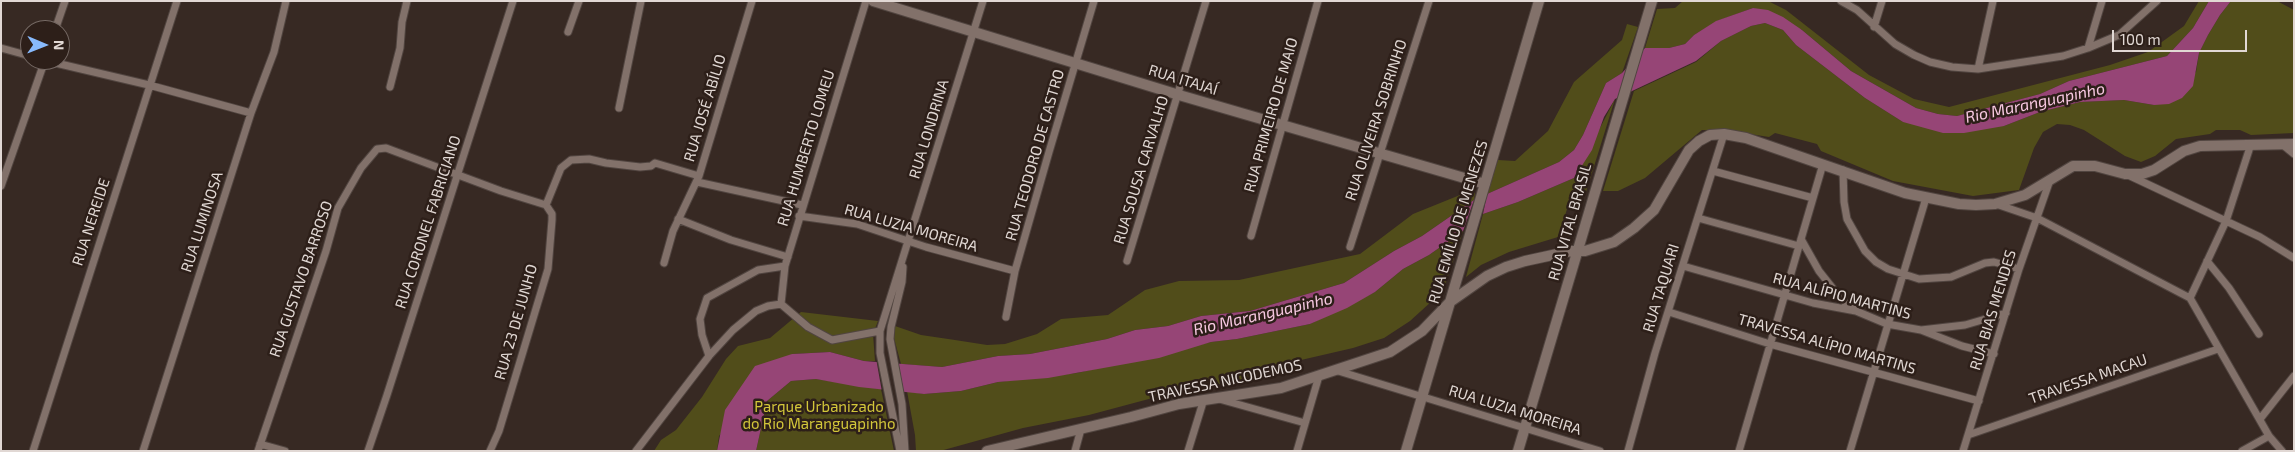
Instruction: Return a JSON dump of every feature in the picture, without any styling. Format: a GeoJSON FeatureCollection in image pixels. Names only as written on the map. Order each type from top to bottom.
{"type":"FeatureCollection","features":[{"type":"Feature","properties":{"kind":"street"},"geometry":{"type":"LineString","coordinates":[[58,20],[65,1]]}},
{"type":"Feature","properties":{"kind":"street","name":"RUA NEREIDE"},"geometry":{"type":"LineString","coordinates":[[33,451],[176,1]]}},
{"type":"Feature","properties":{"kind":"street","name":"RUA LUMINOSA"},"geometry":{"type":"LineString","coordinates":[[143,451],[251,113],[274,52],[286,1]]}},
{"type":"Feature","properties":{"kind":"street"},"geometry":{"type":"LineString","coordinates":[[390,87],[400,48],[402,22],[407,1]]}},
{"type":"Feature","properties":{"kind":"street","name":"RUA CORONEL FABRICIANO"},"geometry":{"type":"LineString","coordinates":[[368,451],[388,396],[514,1]]}},
{"type":"Feature","properties":{"kind":"street"},"geometry":{"type":"LineString","coordinates":[[568,32],[579,1]]}},
{"type":"Feature","properties":{"kind":"street"},"geometry":{"type":"LineString","coordinates":[[619,108],[641,1]]}},
{"type":"Feature","properties":{"kind":"street","name":"RUA JOSÉ ABÍLIO"},"geometry":{"type":"LineString","coordinates":[[664,263],[678,219],[698,179],[752,1]]}},
{"type":"Feature","properties":{"kind":"street","name":"RUA HUMBERTO LOMEU"},"geometry":{"type":"LineString","coordinates":[[781,304],[784,266],[866,1]]}},
{"type":"Feature","properties":{"kind":"street","name":"RUA ITAJAÍ"},"geometry":{"type":"LineString","coordinates":[[873,1],[1179,95],[1381,153],[1484,189]]}},
{"type":"Feature","properties":{"kind":"street","name":"RUA LONDRINA"},"geometry":{"type":"LineString","coordinates":[[903,264],[983,1]]}},
{"type":"Feature","properties":{"kind":"street","name":"RUA TEODORO DE CASTRO"},"geometry":{"type":"LineString","coordinates":[[1006,317],[1015,272],[1094,1]]}},
{"type":"Feature","properties":{"kind":"street","name":"RUA SOUSA CARVALHO"},"geometry":{"type":"LineString","coordinates":[[1127,261],[1206,1]]}},
{"type":"Feature","properties":{"kind":"street","name":"RUA PRIMEIRO DE MAIO"},"geometry":{"type":"LineString","coordinates":[[1251,236],[1318,1]]}},
{"type":"Feature","properties":{"kind":"street","name":"RUA OLIVEIRA SOBRINHO"},"geometry":{"type":"LineString","coordinates":[[1350,246],[1429,1]]}},
{"type":"Feature","properties":{"kind":"street","name":"RUA EMÍLIO DE MENEZES"},"geometry":{"type":"LineString","coordinates":[[1406,451],[1539,1]]}},
{"type":"Feature","properties":{"kind":"street","name":"RUA VITAL BRASIL"},"geometry":{"type":"LineString","coordinates":[[1518,451],[1652,1]]}},
{"type":"Feature","properties":{"kind":"street"},"geometry":{"type":"LineString","coordinates":[[1841,1],[1857,10],[1895,44],[1930,62],[1952,67],[1978,68],[2062,56],[2088,48],[2119,35],[2157,1]]}},
{"type":"Feature","properties":{"kind":"street"},"geometry":{"type":"LineString","coordinates":[[1874,27],[1882,1]]}},
{"type":"Feature","properties":{"kind":"street"},"geometry":{"type":"LineString","coordinates":[[1978,68],[1993,1]]}},
{"type":"Feature","properties":{"kind":"street"},"geometry":{"type":"LineString","coordinates":[[2088,48],[2102,1]]}},
{"type":"Feature","properties":{"kind":"street"},"geometry":{"type":"LineString","coordinates":[[1,48],[20,53]]}},
{"type":"Feature","properties":{"kind":"street"},"geometry":{"type":"LineString","coordinates":[[70,66],[149,85],[251,113]]}},
{"type":"Feature","properties":{"kind":"street"},"geometry":{"type":"LineString","coordinates":[[1,186],[40,70]]}},
{"type":"Feature","properties":{"kind":"street"},"geometry":{"type":"LineString","coordinates":[[1724,134],[1746,138],[1843,170],[1885,188],[1959,204],[1995,204],[2025,195],[2073,166],[2096,166],[2126,174],[2226,221],[2294,258]]}},
{"type":"Feature","properties":{"kind":"street","name":"TRAVESSA NICODEMOS"},"geometry":{"type":"LineString","coordinates":[[987,451],[1204,399],[1217,399],[1281,388],[1390,352],[1422,331],[1450,302],[1487,276],[1506,267],[1577,251],[1585,251],[1614,242],[1634,228],[1654,210],[1689,150],[1699,141],[1710,135],[1724,134]]}},
{"type":"Feature","properties":{"kind":"street","name":"RUA TAQUARI"},"geometry":{"type":"LineString","coordinates":[[1628,451],[1724,134]]}},
{"type":"Feature","properties":{"kind":"street"},"geometry":{"type":"LineString","coordinates":[[2190,298],[2226,221],[2251,144]]}},
{"type":"Feature","properties":{"kind":"street"},"geometry":{"type":"LineString","coordinates":[[2126,174],[2142,174],[2154,170],[2184,151],[2200,146],[2294,144]]}},
{"type":"Feature","properties":{"kind":"street"},"geometry":{"type":"LineString","coordinates":[[2283,145],[2294,154]]}},
{"type":"Feature","properties":{"kind":"street","name":"RUA GUSTAVO BARROSO"},"geometry":{"type":"LineString","coordinates":[[259,447],[338,208],[361,168],[377,149],[384,147],[458,176]]}},
{"type":"Feature","properties":{"kind":"street"},"geometry":{"type":"LineString","coordinates":[[458,176],[546,205],[561,168],[571,160],[589,159],[606,164],[640,167],[651,166],[655,163],[698,179],[802,206]]}},
{"type":"Feature","properties":{"kind":"street"},"geometry":{"type":"LineString","coordinates":[[1738,451],[1823,164]]}},
{"type":"Feature","properties":{"kind":"street"},"geometry":{"type":"LineString","coordinates":[[1843,170],[1844,202],[1847,219],[1865,251],[1876,262],[1902,275],[1919,279],[1951,277],[1985,263],[1994,262],[2019,269]]}},
{"type":"Feature","properties":{"kind":"street"},"geometry":{"type":"LineString","coordinates":[[1713,171],[1813,198]]}},
{"type":"Feature","properties":{"kind":"street","name":"RUA BIAS MENDES"},"geometry":{"type":"LineString","coordinates":[[1963,451],[2019,269],[2051,179]]}},
{"type":"Feature","properties":{"kind":"street"},"geometry":{"type":"LineString","coordinates":[[1850,451],[1926,198]]}},
{"type":"Feature","properties":{"kind":"street"},"geometry":{"type":"LineString","coordinates":[[1995,204],[2037,218],[2190,298],[2269,436],[2282,451]]}},
{"type":"Feature","properties":{"kind":"street","name":"RUA 23 DE JUNHO"},"geometry":{"type":"LineString","coordinates":[[490,451],[499,430],[548,269],[552,214],[546,205]]}},
{"type":"Feature","properties":{"kind":"street","name":"RUA LUZIA MOREIRA"},"geometry":{"type":"LineString","coordinates":[[799,216],[857,224],[1015,272]]}},
{"type":"Feature","properties":{"kind":"street"},"geometry":{"type":"LineString","coordinates":[[1698,218],[1800,242],[1819,271],[1842,300],[1856,311]]}},
{"type":"Feature","properties":{"kind":"street"},"geometry":{"type":"LineString","coordinates":[[678,219],[739,243],[788,257]]}},
{"type":"Feature","properties":{"kind":"street"},"geometry":{"type":"LineString","coordinates":[[2207,261],[2229,288],[2259,334]]}},
{"type":"Feature","properties":{"kind":"street"},"geometry":{"type":"LineString","coordinates":[[900,451],[880,353],[880,331],[895,281],[903,264]]}},
{"type":"Feature","properties":{"kind":"street"},"geometry":{"type":"LineString","coordinates":[[903,264],[902,282],[890,327],[891,350],[902,404],[905,451]]}},
{"type":"Feature","properties":{"kind":"street"},"geometry":{"type":"LineString","coordinates":[[710,356],[702,335],[700,319],[708,298],[758,270],[784,266]]}},
{"type":"Feature","properties":{"kind":"street","name":"RUA ALÍPIO MARTINS"},"geometry":{"type":"LineString","coordinates":[[1683,266],[1783,295],[1856,311],[1887,324],[1921,330],[1962,346],[1994,354]]}},
{"type":"Feature","properties":{"kind":"street"},"geometry":{"type":"LineString","coordinates":[[636,451],[710,356],[733,330],[750,316],[768,306],[781,304],[808,327],[832,340],[880,331]]}},
{"type":"Feature","properties":{"kind":"street","name":"TRAVESSA ALÍPIO MARTINS"},"geometry":{"type":"LineString","coordinates":[[1669,312],[1770,344],[1979,401]]}},
{"type":"Feature","properties":{"kind":"street"},"geometry":{"type":"LineString","coordinates":[[1921,330],[1965,325],[2006,312]]}},
{"type":"Feature","properties":{"kind":"street","name":"TRAVESSA MACAU"},"geometry":{"type":"LineString","coordinates":[[1968,434],[2218,349]]}},
{"type":"Feature","properties":{"kind":"street","name":"RUA LUZIA MOREIRA"},"geometry":{"type":"LineString","coordinates":[[1335,370],[1600,451]]}},
{"type":"Feature","properties":{"kind":"street"},"geometry":{"type":"LineString","coordinates":[[1297,451],[1319,376]]}},
{"type":"Feature","properties":{"kind":"street"},"geometry":{"type":"LineString","coordinates":[[2260,419],[2294,376]]}},
{"type":"Feature","properties":{"kind":"street"},"geometry":{"type":"LineString","coordinates":[[1188,451],[1204,399]]}},
{"type":"Feature","properties":{"kind":"street"},"geometry":{"type":"LineString","coordinates":[[1217,399],[1305,423]]}},
{"type":"Feature","properties":{"kind":"street"},"geometry":{"type":"LineString","coordinates":[[1075,451],[1081,429]]}},
{"type":"Feature","properties":{"kind":"street"},"geometry":{"type":"LineString","coordinates":[[2242,451],[2269,436]]}},
{"type":"Feature","properties":{"kind":"street"},"geometry":{"type":"LineString","coordinates":[[259,447],[285,451]]}},
{"type":"Feature","properties":{"kind":"green space"},"geometry":{"type":"Polygon","coordinates":[[[1683,1],[1768,1],[1786,10],[1869,75],[1914,99],[1949,107],[2110,65],[2148,52],[2184,26],[2199,1],[2209,1],[2193,28],[2167,56],[2069,81],[2040,94],[1957,116],[1938,114],[1916,108],[1851,71],[1802,30],[1753,8],[1717,21],[1694,35],[1685,44],[1669,48],[1645,48],[1657,9],[1675,8],[1683,1]]]}},
{"type":"Feature","properties":{"kind":"green space"},"geometry":{"type":"Polygon","coordinates":[[[2231,1],[2277,1],[2294,10],[2294,133],[2251,135],[2240,130],[2216,130],[2210,134],[2176,139],[2155,156],[2141,162],[2125,156],[2084,130],[2070,125],[2057,124],[2043,132],[2034,148],[2019,190],[1973,196],[1893,181],[1821,151],[1817,144],[1775,133],[1769,137],[1731,131],[1702,130],[1645,178],[1618,191],[1603,191],[1634,91],[1696,62],[1721,41],[1751,26],[1765,23],[1783,30],[1796,45],[1865,98],[1903,122],[2004,126],[2040,112],[2080,102],[2124,100],[2154,105],[2196,72],[2199,53],[2220,15],[2231,1]]]}},
{"type":"Feature","properties":{"kind":"green space"},"geometry":{"type":"Polygon","coordinates":[[[1627,24],[1638,27],[1622,73],[1606,83],[1583,135],[1574,150],[1559,162],[1487,194],[1498,160],[1515,161],[1548,131],[1574,82],[1622,40],[1627,24]]]}},
{"type":"Feature","properties":{"kind":"green space"},"geometry":{"type":"Polygon","coordinates":[[[1615,99],[1586,192],[1569,203],[1558,237],[1509,252],[1481,265],[1466,277],[1483,214],[1518,202],[1574,178],[1615,99]]]}},
{"type":"Feature","properties":{"kind":"green space"},"geometry":{"type":"Polygon","coordinates":[[[1475,193],[1474,200],[1422,236],[1394,251],[1344,283],[1250,311],[1201,316],[1168,326],[1135,330],[1107,339],[1030,354],[998,356],[942,367],[901,364],[894,338],[895,326],[921,335],[987,345],[1005,344],[1037,334],[1061,319],[1108,315],[1145,290],[1179,281],[1239,280],[1360,254],[1413,214],[1460,195],[1475,193]]]}},
{"type":"Feature","properties":{"kind":"green space"},"geometry":{"type":"Polygon","coordinates":[[[1463,231],[1443,291],[1410,321],[1384,338],[1353,348],[1288,363],[1256,379],[1190,388],[1089,415],[1023,428],[940,451],[916,451],[907,391],[924,394],[961,391],[998,382],[1077,373],[1211,342],[1237,339],[1310,324],[1375,292],[1403,269],[1429,255],[1463,231]]]}},
{"type":"Feature","properties":{"kind":"green space","name":"Parque Urbanizado do Rio Maranguapinho"},"geometry":{"type":"Polygon","coordinates":[[[801,312],[878,321],[873,334],[875,361],[864,361],[830,352],[792,354],[719,436],[717,451],[654,451],[661,440],[676,430],[702,397],[726,359],[738,346],[770,338],[801,312]]]}},
{"type":"Feature","properties":{"kind":"green space","name":"Parque Urbanizado do Rio Maranguapinho"},"geometry":{"type":"Polygon","coordinates":[[[816,379],[881,389],[894,451],[756,451],[767,401],[791,381],[816,379]]]}},
{"type":"Feature","properties":{"kind":"water","name":"Rio Maranguapinho"},"geometry":{"type":"Polygon","coordinates":[[[2209,1],[2231,1],[2208,35],[2199,53],[2193,86],[2182,98],[2169,104],[2154,105],[2124,100],[2080,102],[2040,112],[2004,126],[1964,133],[1943,133],[1903,122],[1865,98],[1796,45],[1783,30],[1765,23],[1751,26],[1721,41],[1696,61],[1615,99],[1604,117],[1592,150],[1574,178],[1518,202],[1483,214],[1487,194],[1559,162],[1574,150],[1583,135],[1606,83],[1622,73],[1645,48],[1669,48],[1685,44],[1694,35],[1716,21],[1753,8],[1768,10],[1783,17],[1802,30],[1851,71],[1916,108],[1938,114],[1957,116],[2040,94],[2069,81],[2167,56],[2193,28],[2209,1]]]}},
{"type":"Feature","properties":{"kind":"water","name":"Rio Maranguapinho"},"geometry":{"type":"Polygon","coordinates":[[[1474,200],[1463,231],[1429,255],[1403,269],[1375,292],[1347,308],[1310,324],[1237,339],[1211,342],[1159,358],[1048,378],[998,382],[961,391],[924,394],[859,387],[816,379],[791,381],[767,401],[756,451],[717,451],[725,410],[755,366],[792,354],[830,352],[864,361],[942,367],[998,356],[1030,354],[1107,339],[1135,330],[1168,326],[1201,316],[1250,311],[1344,283],[1394,251],[1422,236],[1474,200]]]}},
{"type":"Feature","properties":{"kind":"pier"},"geometry":{"type":"Polygon","coordinates":[[[876,358],[898,361],[904,394],[882,392],[876,358]]]}}]}
